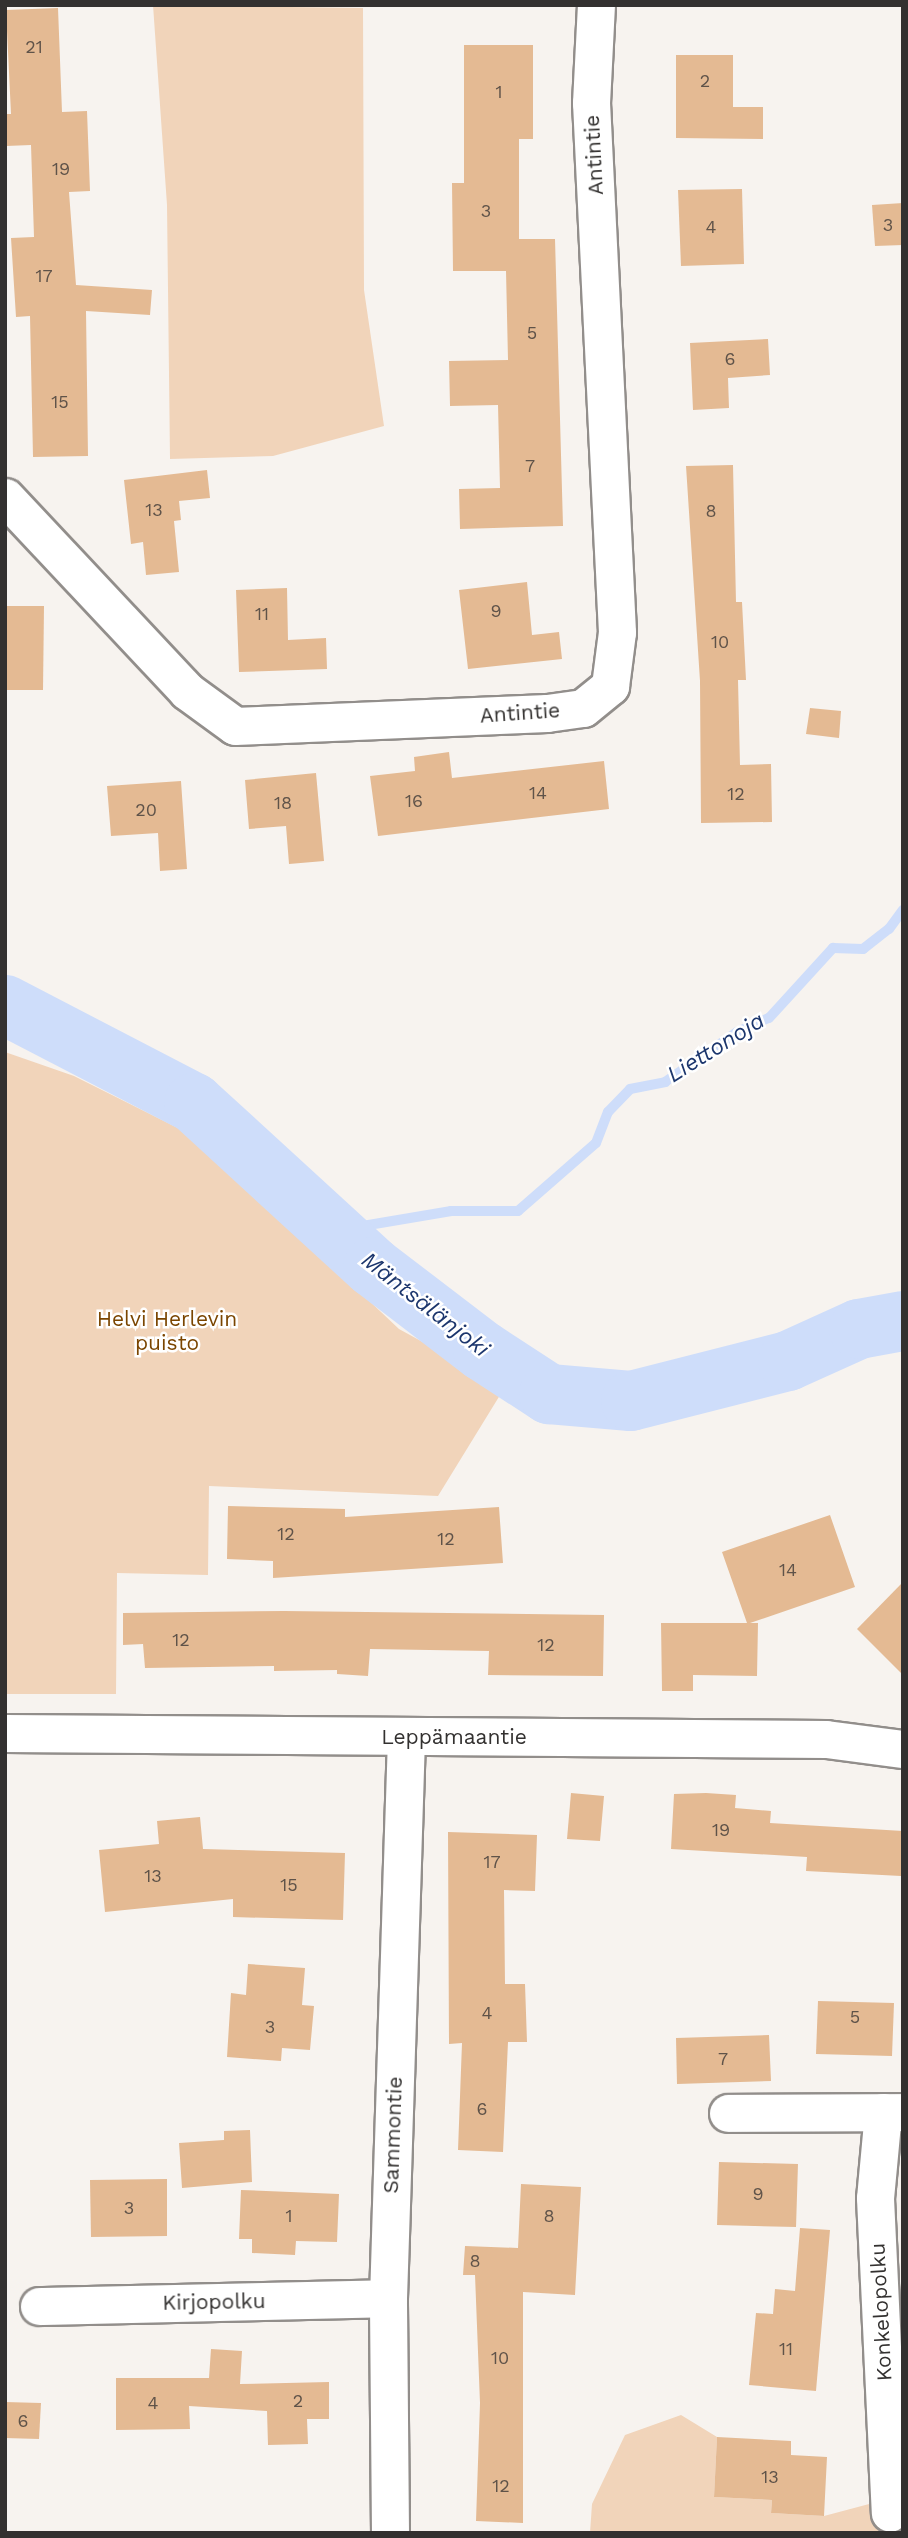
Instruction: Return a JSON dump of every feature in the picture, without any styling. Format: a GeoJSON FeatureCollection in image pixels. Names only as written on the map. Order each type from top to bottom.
{"type":"FeatureCollection","features":[{"type":"Feature","properties":{"kind":"street","name":"Antintie"},"geometry":{"type":"LineString","coordinates":[[5,497],[187,691],[235,726],[547,713],[583,708],[610,687],[617,632],[591,103],[596,5]]}},
{"type":"Feature","properties":{"kind":"street","name":"Leppämaantie"},"geometry":{"type":"LineString","coordinates":[[5,1733],[826,1739],[903,1749]]}},
{"type":"Feature","properties":{"kind":"street","name":"Sammontie"},"geometry":{"type":"LineString","coordinates":[[390,2533],[388,2298],[406,1737]]}},
{"type":"Feature","properties":{"kind":"street","name":"Konkelopolku"},"geometry":{"type":"LineString","coordinates":[[728,2113],[893,2112],[875,2198],[890,2513]]}},
{"type":"Feature","properties":{"kind":"street","name":"Kirjopolku"},"geometry":{"type":"LineString","coordinates":[[39,2306],[388,2298]]}},
{"type":"Feature","properties":{"kind":"green space"},"geometry":{"type":"Polygon","coordinates":[[[153,5],[363,8],[364,290],[384,426],[273,456],[170,459],[167,205],[153,5]]]}},
{"type":"Feature","properties":{"kind":"green space","name":"Helvi Herlevin puisto"},"geometry":{"type":"Polygon","coordinates":[[[5,1052],[74,1076],[196,1137],[399,1329],[505,1387],[438,1496],[209,1486],[208,1575],[117,1573],[116,1694],[5,1694],[5,1052]]]}},
{"type":"Feature","properties":{"kind":"green space"},"geometry":{"type":"Polygon","coordinates":[[[681,2415],[717,2437],[714,2497],[772,2500],[771,2513],[824,2516],[903,2495],[903,2533],[590,2533],[592,2504],[625,2435],[681,2415]]]}},
{"type":"Feature","properties":{"kind":"building"},"geometry":{"type":"Polygon","coordinates":[[[58,8],[62,112],[87,111],[90,191],[69,192],[76,285],[152,290],[150,315],[86,311],[88,456],[33,457],[30,316],[16,317],[11,238],[34,237],[31,145],[6,146],[5,114],[11,114],[6,10],[58,8]]]}},
{"type":"Feature","properties":{"kind":"building"},"geometry":{"type":"Polygon","coordinates":[[[464,45],[533,45],[533,139],[519,139],[519,239],[555,239],[563,526],[460,529],[459,489],[500,488],[498,405],[450,406],[449,361],[508,360],[506,271],[453,271],[452,183],[464,183],[464,45]]]}},
{"type":"Feature","properties":{"kind":"building"},"geometry":{"type":"Polygon","coordinates":[[[676,55],[733,55],[733,107],[763,107],[763,139],[676,138],[676,55]]]}},
{"type":"Feature","properties":{"kind":"building"},"geometry":{"type":"Polygon","coordinates":[[[742,189],[744,264],[681,266],[678,190],[742,189]]]}},
{"type":"Feature","properties":{"kind":"building"},"geometry":{"type":"Polygon","coordinates":[[[903,203],[903,245],[875,246],[872,205],[903,203]]]}},
{"type":"Feature","properties":{"kind":"building"},"geometry":{"type":"Polygon","coordinates":[[[768,339],[770,375],[728,378],[729,408],[693,410],[690,343],[768,339]]]}},
{"type":"Feature","properties":{"kind":"building"},"geometry":{"type":"Polygon","coordinates":[[[733,465],[736,602],[742,602],[746,680],[738,680],[740,765],[771,764],[772,822],[701,823],[700,681],[686,466],[733,465]]]}},
{"type":"Feature","properties":{"kind":"building"},"geometry":{"type":"Polygon","coordinates":[[[207,470],[210,498],[179,501],[181,520],[174,521],[179,572],[146,575],[143,542],[131,544],[124,480],[207,470]]]}},
{"type":"Feature","properties":{"kind":"building"},"geometry":{"type":"Polygon","coordinates":[[[527,582],[532,635],[559,632],[562,659],[468,669],[459,590],[527,582]]]}},
{"type":"Feature","properties":{"kind":"building"},"geometry":{"type":"Polygon","coordinates":[[[287,588],[288,640],[326,638],[327,669],[239,672],[236,590],[287,588]]]}},
{"type":"Feature","properties":{"kind":"building"},"geometry":{"type":"Polygon","coordinates":[[[5,606],[44,606],[43,690],[5,690],[5,606]]]}},
{"type":"Feature","properties":{"kind":"building"},"geometry":{"type":"Polygon","coordinates":[[[810,708],[841,711],[839,738],[806,734],[810,708]]]}},
{"type":"Feature","properties":{"kind":"building"},"geometry":{"type":"Polygon","coordinates":[[[449,752],[452,778],[604,761],[609,809],[378,836],[370,776],[415,771],[414,757],[449,752]]]}},
{"type":"Feature","properties":{"kind":"building"},"geometry":{"type":"Polygon","coordinates":[[[316,773],[324,861],[289,864],[286,826],[249,829],[245,780],[316,773]]]}},
{"type":"Feature","properties":{"kind":"building"},"geometry":{"type":"Polygon","coordinates":[[[181,781],[187,869],[160,871],[158,833],[111,836],[107,786],[181,781]]]}},
{"type":"Feature","properties":{"kind":"building"},"geometry":{"type":"Polygon","coordinates":[[[228,1506],[345,1509],[345,1517],[499,1507],[503,1563],[273,1578],[273,1561],[227,1559],[228,1506]]]}},
{"type":"Feature","properties":{"kind":"building"},"geometry":{"type":"Polygon","coordinates":[[[830,1515],[855,1587],[750,1623],[758,1623],[757,1676],[693,1675],[693,1691],[662,1691],[661,1623],[747,1623],[722,1552],[830,1515]]]}},
{"type":"Feature","properties":{"kind":"building"},"geometry":{"type":"Polygon","coordinates":[[[903,1582],[903,1675],[857,1629],[903,1582]]]}},
{"type":"Feature","properties":{"kind":"building"},"geometry":{"type":"Polygon","coordinates":[[[284,1611],[604,1615],[603,1676],[488,1675],[489,1651],[370,1649],[368,1676],[337,1674],[337,1670],[274,1671],[274,1666],[145,1668],[143,1644],[123,1645],[123,1613],[284,1611]]]}},
{"type":"Feature","properties":{"kind":"building"},"geometry":{"type":"Polygon","coordinates":[[[571,1793],[604,1796],[600,1841],[567,1839],[571,1793]]]}},
{"type":"Feature","properties":{"kind":"building"},"geometry":{"type":"Polygon","coordinates":[[[674,1794],[736,1795],[735,1808],[771,1811],[770,1823],[903,1831],[901,1876],[806,1871],[807,1857],[671,1849],[674,1794]]]}},
{"type":"Feature","properties":{"kind":"building"},"geometry":{"type":"Polygon","coordinates":[[[200,1817],[203,1849],[345,1853],[343,1920],[233,1917],[233,1899],[105,1912],[99,1850],[159,1844],[157,1821],[200,1817]]]}},
{"type":"Feature","properties":{"kind":"building"},"geometry":{"type":"Polygon","coordinates":[[[448,1832],[537,1835],[535,1891],[504,1890],[505,1984],[525,1984],[527,2042],[508,2042],[503,2152],[458,2150],[462,2043],[449,2044],[448,1832]]]}},
{"type":"Feature","properties":{"kind":"building"},"geometry":{"type":"Polygon","coordinates":[[[248,1964],[305,1968],[302,2005],[314,2006],[310,2050],[282,2048],[281,2061],[227,2057],[231,1993],[246,1995],[248,1964]]]}},
{"type":"Feature","properties":{"kind":"building"},"geometry":{"type":"Polygon","coordinates":[[[818,2001],[894,2003],[892,2056],[816,2054],[818,2001]]]}},
{"type":"Feature","properties":{"kind":"building"},"geometry":{"type":"Polygon","coordinates":[[[769,2035],[771,2081],[677,2084],[676,2038],[769,2035]]]}},
{"type":"Feature","properties":{"kind":"building"},"geometry":{"type":"Polygon","coordinates":[[[250,2130],[252,2182],[182,2188],[179,2143],[224,2140],[224,2131],[250,2130]]]}},
{"type":"Feature","properties":{"kind":"building"},"geometry":{"type":"Polygon","coordinates":[[[719,2162],[798,2164],[796,2227],[717,2225],[719,2162]]]}},
{"type":"Feature","properties":{"kind":"building"},"geometry":{"type":"Polygon","coordinates":[[[167,2179],[167,2236],[91,2237],[90,2180],[167,2179]]]}},
{"type":"Feature","properties":{"kind":"building"},"geometry":{"type":"Polygon","coordinates":[[[521,2184],[581,2187],[575,2295],[523,2292],[523,2523],[476,2521],[480,2403],[475,2275],[463,2275],[465,2246],[518,2248],[521,2184]]]}},
{"type":"Feature","properties":{"kind":"building"},"geometry":{"type":"Polygon","coordinates":[[[241,2190],[339,2194],[337,2242],[296,2241],[295,2255],[252,2253],[252,2239],[239,2239],[241,2190]]]}},
{"type":"Feature","properties":{"kind":"building"},"geometry":{"type":"Polygon","coordinates":[[[800,2228],[830,2230],[816,2391],[749,2385],[756,2313],[773,2314],[775,2289],[795,2291],[800,2228]]]}},
{"type":"Feature","properties":{"kind":"building"},"geometry":{"type":"Polygon","coordinates":[[[211,2349],[242,2351],[240,2384],[329,2382],[329,2419],[307,2419],[308,2444],[268,2445],[267,2411],[189,2406],[190,2429],[116,2430],[116,2378],[209,2378],[211,2349]]]}},
{"type":"Feature","properties":{"kind":"building"},"geometry":{"type":"Polygon","coordinates":[[[5,2402],[41,2403],[39,2439],[5,2438],[5,2402]]]}},
{"type":"Feature","properties":{"kind":"building"},"geometry":{"type":"Polygon","coordinates":[[[717,2437],[791,2441],[791,2455],[827,2457],[824,2516],[771,2513],[772,2500],[714,2497],[717,2437]]]}},
{"type":"Feature","properties":{"kind":"waterway","name":"Liettonoja"},"geometry":{"type":"LineString","coordinates":[[333,1231],[451,1211],[518,1211],[596,1143],[608,1112],[630,1089],[665,1082],[737,1032],[769,1018],[833,948],[863,949],[889,929],[903,910]]}},
{"type":"Feature","properties":{"kind":"waterway","name":"Mäntsälänjoki"},"geometry":{"type":"LineString","coordinates":[[5,1005],[194,1103],[373,1267],[483,1351],[549,1394],[631,1401],[788,1361],[859,1329],[903,1321]]}}]}
